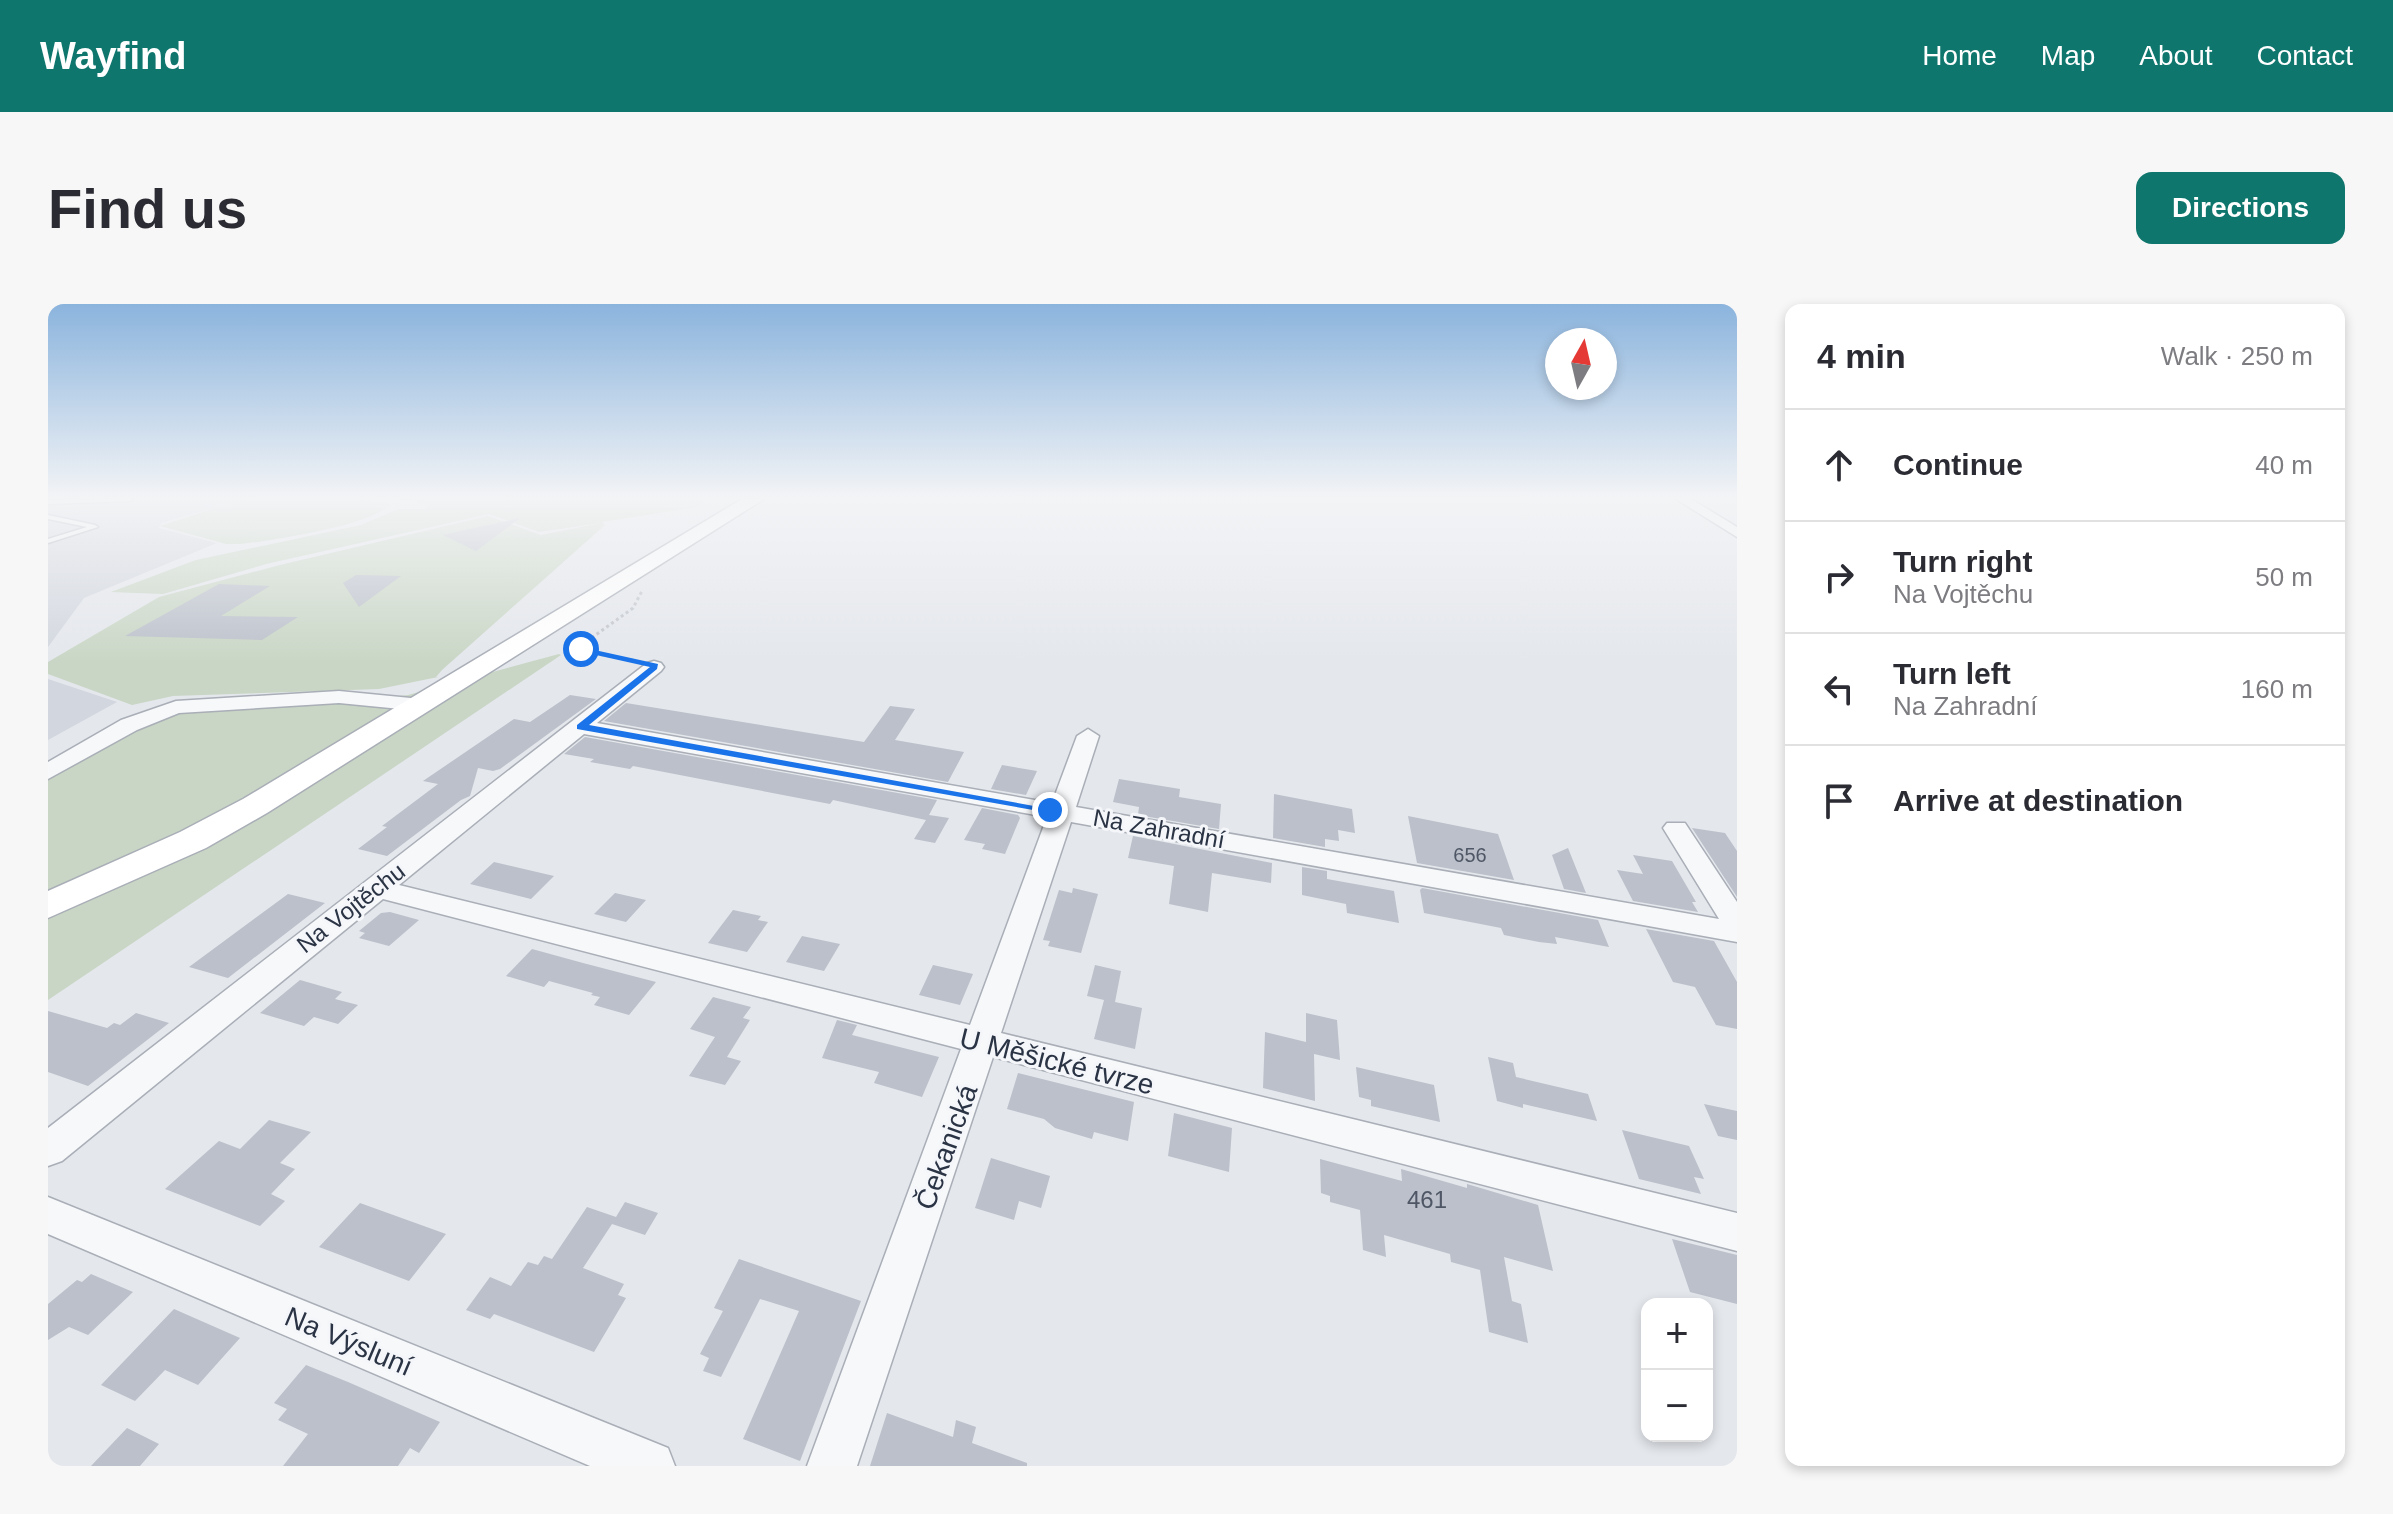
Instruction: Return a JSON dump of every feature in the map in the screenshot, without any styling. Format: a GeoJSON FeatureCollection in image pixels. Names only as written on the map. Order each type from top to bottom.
{"type":"FeatureCollection","features":[{"type":"Feature","properties":{"kind":"main road"},"geometry":{"type":"LineString","coordinates":[[48,906],[193,840],[255,806],[667,553]]}},
{"type":"Feature","properties":{"kind":"street","name":"Na Vojtěchu"},"geometry":{"type":"LineString","coordinates":[[48,1150],[654,667]]}},
{"type":"Feature","properties":{"kind":"street"},"geometry":{"type":"LineString","coordinates":[[48,772],[129,725],[176,707],[339,697],[421,705]]}},
{"type":"Feature","properties":{"kind":"street","name":"Na Zahradní"},"geometry":{"type":"LineString","coordinates":[[581,727],[1737,932]]}},
{"type":"Feature","properties":{"kind":"street","name":"Čekanická"},"geometry":{"type":"LineString","coordinates":[[832,1466],[1088,736]]}},
{"type":"Feature","properties":{"kind":"street"},"geometry":{"type":"LineString","coordinates":[[1676,828],[1737,925]]}},
{"type":"Feature","properties":{"kind":"street","name":"U Měšické tvrze"},"geometry":{"type":"LineString","coordinates":[[376,888],[1737,1232]]}},
{"type":"Feature","properties":{"kind":"street","name":"Na Výsluní"},"geometry":{"type":"LineString","coordinates":[[48,1215],[650,1466]]}},
{"type":"Feature","properties":{"kind":"path"},"geometry":{"type":"LineString","coordinates":[[643,585],[633,608],[579,647],[586,652],[645,662],[654,664],[654,667]]}},
{"type":"Feature","properties":{"kind":"shaded area"},"geometry":{"type":"Polygon","coordinates":[[[48,553],[192,553],[84,598],[48,647],[48,553]]]}},
{"type":"Feature","properties":{"kind":"shaded area"},"geometry":{"type":"Polygon","coordinates":[[[48,679],[117,702],[48,740],[48,679]]]}},
{"type":"Feature","properties":{"kind":"green space"},"geometry":{"type":"Polygon","coordinates":[[[228,553],[314,553],[163,594],[111,592],[196,560],[228,553]]]}},
{"type":"Feature","properties":{"kind":"green space"},"geometry":{"type":"Polygon","coordinates":[[[330,553],[573,553],[442,670],[438,677],[379,689],[173,696],[132,705],[48,674],[48,662],[159,597],[330,553]]]}},
{"type":"Feature","properties":{"kind":"green space"},"geometry":{"type":"Polygon","coordinates":[[[559,654],[48,1000],[48,765],[200,705],[367,700],[408,695],[559,654]]]}},
{"type":"Feature","properties":{"kind":"building"},"geometry":{"type":"Polygon","coordinates":[[[356,575],[401,576],[359,607],[343,583],[356,575]]]}},
{"type":"Feature","properties":{"kind":"building"},"geometry":{"type":"Polygon","coordinates":[[[219,584],[270,586],[221,616],[298,617],[262,640],[125,636],[219,584]]]}},
{"type":"Feature","properties":{"kind":"building"},"geometry":{"type":"Polygon","coordinates":[[[570,695],[596,699],[500,769],[478,768],[470,796],[387,856],[358,849],[387,827],[382,826],[438,784],[423,781],[514,719],[530,722],[570,695]]]}},
{"type":"Feature","properties":{"kind":"building"},"geometry":{"type":"Polygon","coordinates":[[[626,703],[864,742],[890,706],[915,709],[895,740],[964,752],[948,782],[604,721],[626,703]]]}},
{"type":"Feature","properties":{"kind":"building"},"geometry":{"type":"Polygon","coordinates":[[[585,737],[937,800],[929,815],[949,818],[935,843],[914,839],[926,820],[833,800],[830,804],[633,766],[630,769],[590,762],[594,759],[564,754],[585,737]]]}},
{"type":"Feature","properties":{"kind":"building"},"geometry":{"type":"Polygon","coordinates":[[[1002,765],[1037,771],[1026,795],[991,789],[1002,765]]]}},
{"type":"Feature","properties":{"kind":"building"},"geometry":{"type":"Polygon","coordinates":[[[1119,779],[1180,789],[1179,797],[1221,804],[1219,829],[1138,815],[1139,807],[1113,802],[1119,779]]]}},
{"type":"Feature","properties":{"kind":"building"},"geometry":{"type":"Polygon","coordinates":[[[1274,794],[1352,809],[1355,833],[1338,830],[1339,841],[1325,839],[1325,847],[1273,838],[1274,794]]]}},
{"type":"Feature","properties":{"kind":"building"},"geometry":{"type":"Polygon","coordinates":[[[982,808],[1020,818],[1005,854],[982,849],[985,844],[964,840],[982,808]]]}},
{"type":"Feature","properties":{"kind":"building"},"geometry":{"type":"Polygon","coordinates":[[[1408,816],[1498,834],[1514,880],[1417,863],[1408,816]]]}},
{"type":"Feature","properties":{"kind":"building"},"geometry":{"type":"Polygon","coordinates":[[[1692,828],[1725,833],[1737,851],[1737,897],[1692,828]]]}},
{"type":"Feature","properties":{"kind":"building"},"geometry":{"type":"Polygon","coordinates":[[[1133,836],[1272,863],[1271,883],[1212,873],[1208,912],[1169,904],[1174,866],[1128,858],[1133,836]]]}},
{"type":"Feature","properties":{"kind":"building"},"geometry":{"type":"Polygon","coordinates":[[[1568,848],[1586,893],[1564,889],[1552,855],[1568,848]]]}},
{"type":"Feature","properties":{"kind":"building"},"geometry":{"type":"Polygon","coordinates":[[[1633,855],[1672,861],[1696,902],[1692,902],[1698,912],[1633,901],[1617,870],[1643,874],[1633,855]]]}},
{"type":"Feature","properties":{"kind":"building"},"geometry":{"type":"Polygon","coordinates":[[[494,862],[554,876],[531,899],[470,884],[494,862]]]}},
{"type":"Feature","properties":{"kind":"building"},"geometry":{"type":"Polygon","coordinates":[[[1302,867],[1327,871],[1327,879],[1394,891],[1399,923],[1347,913],[1346,904],[1302,895],[1302,867]]]}},
{"type":"Feature","properties":{"kind":"building"},"geometry":{"type":"Polygon","coordinates":[[[1073,888],[1098,894],[1081,953],[1048,946],[1050,941],[1043,940],[1059,890],[1072,893],[1073,888]]]}},
{"type":"Feature","properties":{"kind":"building"},"geometry":{"type":"Polygon","coordinates":[[[1422,888],[1598,920],[1609,947],[1555,937],[1557,944],[1539,942],[1504,935],[1501,928],[1424,913],[1422,888]]]}},
{"type":"Feature","properties":{"kind":"building"},"geometry":{"type":"Polygon","coordinates":[[[615,893],[646,900],[626,922],[594,914],[615,893]]]}},
{"type":"Feature","properties":{"kind":"building"},"geometry":{"type":"Polygon","coordinates":[[[288,894],[325,903],[228,978],[189,967],[288,894]]]}},
{"type":"Feature","properties":{"kind":"building"},"geometry":{"type":"Polygon","coordinates":[[[733,910],[761,916],[758,920],[768,922],[747,952],[708,943],[733,910]]]}},
{"type":"Feature","properties":{"kind":"building"},"geometry":{"type":"Polygon","coordinates":[[[390,912],[419,920],[389,946],[359,938],[365,933],[359,931],[381,913],[390,912]]]}},
{"type":"Feature","properties":{"kind":"building"},"geometry":{"type":"Polygon","coordinates":[[[1646,929],[1714,941],[1737,982],[1737,1029],[1716,1025],[1695,987],[1673,982],[1646,929]]]}},
{"type":"Feature","properties":{"kind":"building"},"geometry":{"type":"Polygon","coordinates":[[[802,936],[840,944],[824,971],[786,962],[802,936]]]}},
{"type":"Feature","properties":{"kind":"building"},"geometry":{"type":"Polygon","coordinates":[[[532,949],[656,982],[629,1015],[594,1005],[600,997],[591,995],[593,993],[549,981],[544,987],[506,976],[532,949]]]}},
{"type":"Feature","properties":{"kind":"building"},"geometry":{"type":"Polygon","coordinates":[[[933,965],[973,974],[960,1005],[919,995],[933,965]]]}},
{"type":"Feature","properties":{"kind":"building"},"geometry":{"type":"Polygon","coordinates":[[[1095,965],[1121,971],[1115,1002],[1142,1008],[1135,1049],[1094,1039],[1104,1000],[1087,996],[1095,965]]]}},
{"type":"Feature","properties":{"kind":"building"},"geometry":{"type":"Polygon","coordinates":[[[300,980],[342,992],[335,999],[358,1005],[338,1024],[314,1017],[304,1026],[260,1013],[300,980]]]}},
{"type":"Feature","properties":{"kind":"building"},"geometry":{"type":"Polygon","coordinates":[[[713,997],[751,1007],[743,1018],[750,1020],[727,1057],[741,1061],[725,1085],[689,1076],[715,1037],[690,1029],[713,997]]]}},
{"type":"Feature","properties":{"kind":"building"},"geometry":{"type":"Polygon","coordinates":[[[48,1011],[107,1028],[114,1023],[120,1025],[136,1013],[169,1023],[88,1086],[48,1072],[48,1011]]]}},
{"type":"Feature","properties":{"kind":"building"},"geometry":{"type":"Polygon","coordinates":[[[1306,1013],[1337,1020],[1340,1060],[1314,1054],[1315,1101],[1263,1088],[1265,1032],[1306,1042],[1306,1013]]]}},
{"type":"Feature","properties":{"kind":"building"},"geometry":{"type":"Polygon","coordinates":[[[837,1020],[857,1025],[852,1035],[939,1057],[922,1097],[874,1083],[879,1072],[822,1058],[837,1020]]]}},
{"type":"Feature","properties":{"kind":"building"},"geometry":{"type":"Polygon","coordinates":[[[1488,1057],[1513,1063],[1516,1077],[1588,1094],[1597,1121],[1497,1101],[1488,1057]]]}},
{"type":"Feature","properties":{"kind":"building"},"geometry":{"type":"Polygon","coordinates":[[[1356,1067],[1434,1085],[1440,1122],[1371,1106],[1371,1100],[1359,1097],[1356,1067]]]}},
{"type":"Feature","properties":{"kind":"building"},"geometry":{"type":"Polygon","coordinates":[[[1018,1073],[1134,1102],[1128,1141],[1094,1132],[1092,1139],[1055,1128],[1044,1119],[1007,1109],[1018,1073]]]}},
{"type":"Feature","properties":{"kind":"building"},"geometry":{"type":"Polygon","coordinates":[[[1704,1104],[1737,1111],[1737,1140],[1718,1136],[1704,1104]]]}},
{"type":"Feature","properties":{"kind":"building"},"geometry":{"type":"Polygon","coordinates":[[[1174,1113],[1232,1128],[1229,1172],[1168,1156],[1174,1113]]]}},
{"type":"Feature","properties":{"kind":"building"},"geometry":{"type":"Polygon","coordinates":[[[269,1120],[311,1132],[280,1163],[295,1169],[271,1194],[285,1201],[260,1226],[165,1189],[219,1141],[240,1149],[269,1120]]]}},
{"type":"Feature","properties":{"kind":"building"},"geometry":{"type":"Polygon","coordinates":[[[1622,1130],[1689,1146],[1704,1179],[1694,1177],[1701,1194],[1639,1179],[1622,1130]]]}},
{"type":"Feature","properties":{"kind":"building"},"geometry":{"type":"Polygon","coordinates":[[[991,1158],[1050,1176],[1041,1208],[1019,1201],[1014,1220],[975,1208],[991,1158]]]}},
{"type":"Feature","properties":{"kind":"building"},"geometry":{"type":"Polygon","coordinates":[[[1320,1159],[1402,1181],[1401,1169],[1538,1205],[1553,1271],[1504,1257],[1512,1301],[1521,1304],[1528,1343],[1489,1332],[1480,1270],[1451,1262],[1450,1254],[1384,1235],[1386,1257],[1363,1250],[1360,1210],[1330,1202],[1330,1196],[1321,1193],[1320,1159]]]}},
{"type":"Feature","properties":{"kind":"building"},"geometry":{"type":"Polygon","coordinates":[[[625,1202],[658,1213],[645,1235],[612,1224],[583,1268],[624,1284],[618,1295],[626,1298],[594,1352],[494,1314],[490,1319],[466,1310],[490,1277],[511,1286],[528,1262],[538,1265],[544,1256],[552,1259],[587,1207],[616,1217],[625,1202]]]}},
{"type":"Feature","properties":{"kind":"building"},"geometry":{"type":"Polygon","coordinates":[[[360,1203],[446,1234],[409,1281],[319,1247],[360,1203]]]}},
{"type":"Feature","properties":{"kind":"building"},"geometry":{"type":"Polygon","coordinates":[[[1672,1239],[1737,1255],[1737,1304],[1690,1292],[1672,1239]]]}},
{"type":"Feature","properties":{"kind":"building"},"geometry":{"type":"Polygon","coordinates":[[[739,1259],[861,1301],[800,1461],[743,1439],[799,1311],[760,1299],[721,1377],[703,1371],[709,1358],[700,1354],[723,1311],[714,1308],[739,1259]]]}},
{"type":"Feature","properties":{"kind":"building"},"geometry":{"type":"Polygon","coordinates":[[[91,1274],[133,1292],[88,1335],[69,1327],[48,1340],[48,1304],[77,1280],[82,1282],[91,1274]]]}},
{"type":"Feature","properties":{"kind":"building"},"geometry":{"type":"Polygon","coordinates":[[[174,1309],[240,1338],[198,1385],[165,1370],[135,1401],[101,1385],[174,1309]]]}},
{"type":"Feature","properties":{"kind":"building"},"geometry":{"type":"Polygon","coordinates":[[[306,1365],[440,1422],[419,1453],[410,1448],[398,1466],[283,1466],[308,1434],[278,1420],[287,1409],[274,1403],[306,1365]]]}},
{"type":"Feature","properties":{"kind":"building"},"geometry":{"type":"Polygon","coordinates":[[[887,1413],[953,1437],[956,1420],[976,1427],[972,1443],[1027,1463],[1027,1466],[870,1466],[887,1413]]]}},
{"type":"Feature","properties":{"kind":"building"},"geometry":{"type":"Polygon","coordinates":[[[127,1428],[159,1444],[140,1466],[91,1466],[127,1428]]]}},
{"type":"Feature","properties":{"kind":"route"},"geometry":{"type":"LineString","coordinates":[[581,649],[654,664],[581,727],[1050,810]]}}]}
